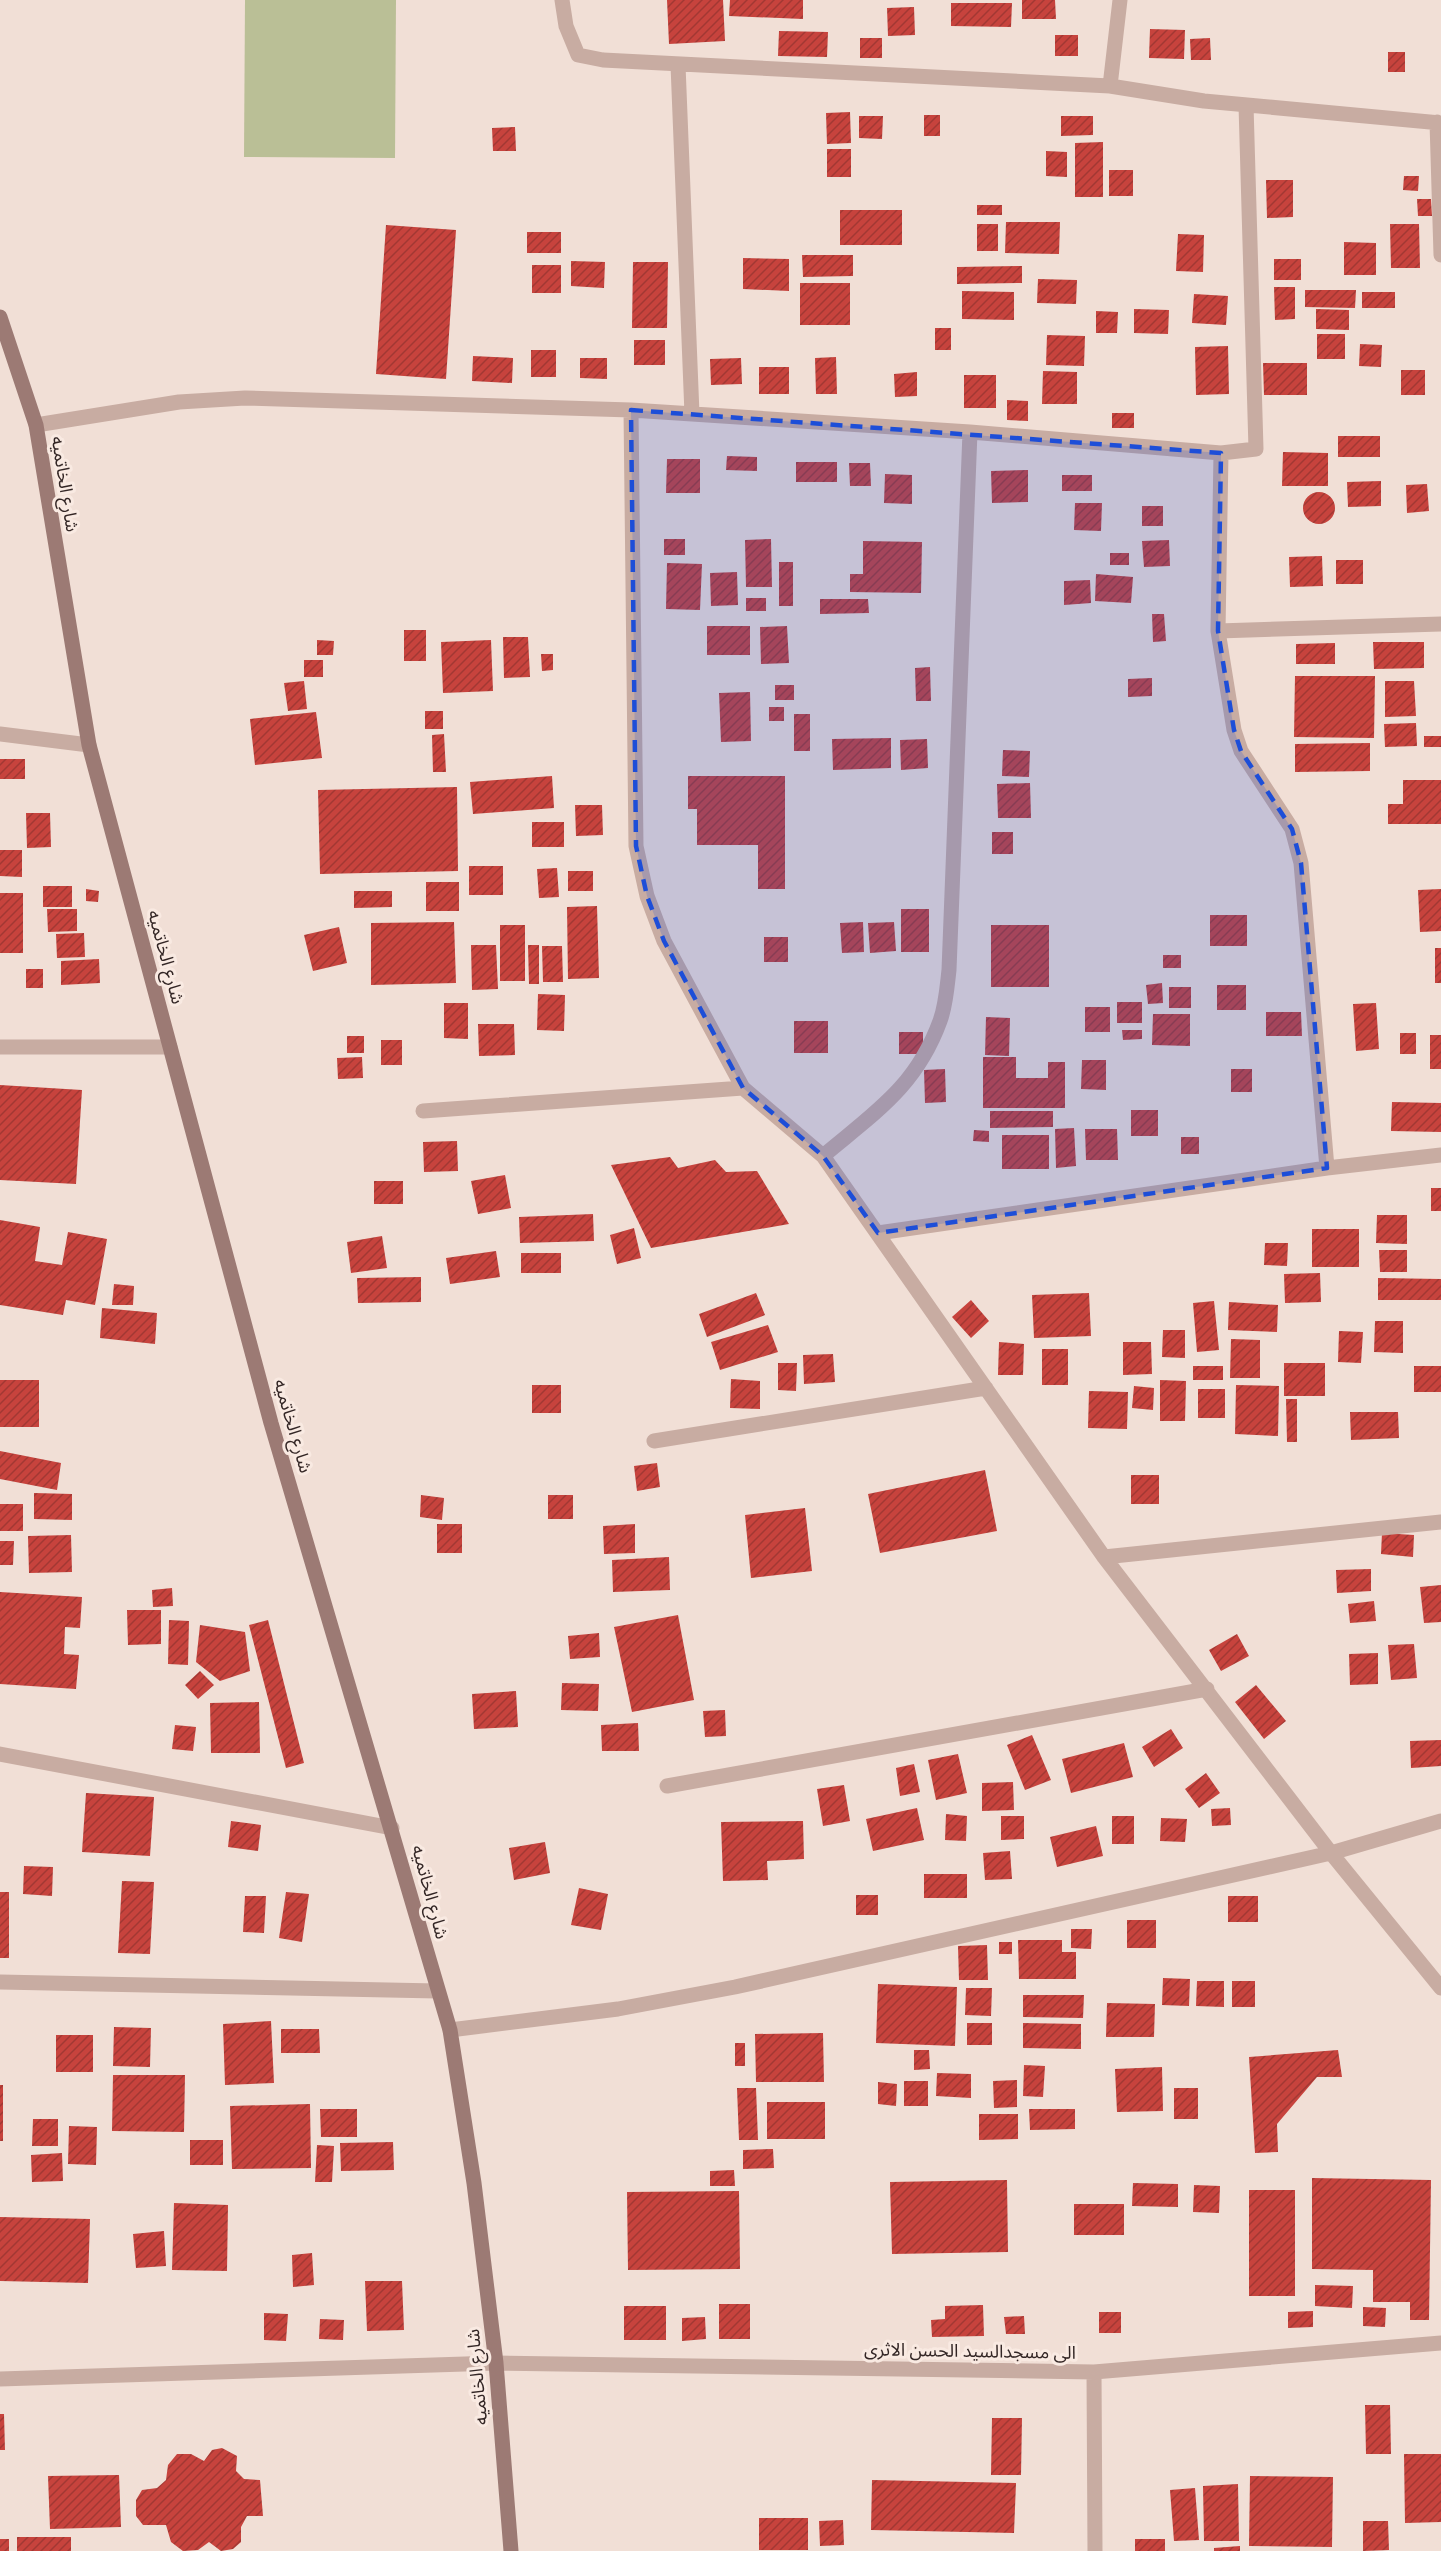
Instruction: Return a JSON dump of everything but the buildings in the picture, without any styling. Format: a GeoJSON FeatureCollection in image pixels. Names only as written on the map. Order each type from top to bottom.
{"type":"FeatureCollection","features":[{"type":"Feature","properties":{"kind":"street"},"geometry":{"type":"LineString","coordinates":[[561,0],[566,26],[578,55],[603,60],[1110,86],[1245,105],[1439,123],[1441,255]]}},
{"type":"Feature","properties":{"kind":"street"},"geometry":{"type":"LineString","coordinates":[[1110,86],[1120,0]]}},
{"type":"Feature","properties":{"kind":"street"},"geometry":{"type":"LineString","coordinates":[[678,64],[692,414]]}},
{"type":"Feature","properties":{"kind":"street"},"geometry":{"type":"LineString","coordinates":[[36,425],[178,402],[245,398],[631,410],[970,432],[1221,453],[1256,449],[1245,105]]}},
{"type":"Feature","properties":{"kind":"street","name":"شارع الخاتميه"},"geometry":{"type":"LineString","coordinates":[[0,317],[36,425],[89,745],[271,1423],[450,2030],[474,2183],[496,2364],[511,2551]]}},
{"type":"Feature","properties":{"kind":"street"},"geometry":{"type":"LineString","coordinates":[[631,410],[636,846],[647,896],[664,941],[743,1088],[823,1156],[1104,1557],[1331,1853],[1441,1988]]}},
{"type":"Feature","properties":{"kind":"street"},"geometry":{"type":"LineString","coordinates":[[823,1156],[897,1094],[923,1060],[941,1019],[950,970],[970,432]]}},
{"type":"Feature","properties":{"kind":"street"},"geometry":{"type":"LineString","coordinates":[[1221,453],[1218,631],[1234,730],[1241,751],[1292,830],[1301,862],[1327,1168]]}},
{"type":"Feature","properties":{"kind":"street"},"geometry":{"type":"LineString","coordinates":[[1218,631],[1441,624]]}},
{"type":"Feature","properties":{"kind":"street"},"geometry":{"type":"LineString","coordinates":[[0,734],[89,745]]}},
{"type":"Feature","properties":{"kind":"street"},"geometry":{"type":"LineString","coordinates":[[0,1047],[170,1047]]}},
{"type":"Feature","properties":{"kind":"street"},"geometry":{"type":"LineString","coordinates":[[423,1110],[743,1088]]}},
{"type":"Feature","properties":{"kind":"street"},"geometry":{"type":"LineString","coordinates":[[878,1233],[1327,1168],[1441,1155]]}},
{"type":"Feature","properties":{"kind":"street"},"geometry":{"type":"LineString","coordinates":[[654,1441],[986,1388]]}},
{"type":"Feature","properties":{"kind":"street"},"geometry":{"type":"LineString","coordinates":[[1104,1557],[1441,1522]]}},
{"type":"Feature","properties":{"kind":"street"},"geometry":{"type":"LineString","coordinates":[[667,1786],[1207,1689]]}},
{"type":"Feature","properties":{"kind":"street"},"geometry":{"type":"LineString","coordinates":[[0,1754],[392,1828]]}},
{"type":"Feature","properties":{"kind":"street"},"geometry":{"type":"LineString","coordinates":[[450,2030],[618,2009],[735,1987],[1331,1853],[1441,1821]]}},
{"type":"Feature","properties":{"kind":"street"},"geometry":{"type":"LineString","coordinates":[[0,1982],[437,1991]]}},
{"type":"Feature","properties":{"kind":"street","name":"الى مسجدالسيد الحسن الاثرى"},"geometry":{"type":"LineString","coordinates":[[0,2379],[496,2364],[1094,2372],[1441,2343]]}},
{"type":"Feature","properties":{"kind":"street"},"geometry":{"type":"LineString","coordinates":[[1094,2372],[1095,2551]]}},
{"type":"Feature","properties":{"kind":"highlighted area"},"geometry":{"type":"Polygon","coordinates":[[[631,410],[1221,453],[1218,631],[1234,730],[1241,751],[1292,829],[1301,863],[1327,1168],[878,1233],[823,1156],[743,1088],[664,941],[647,896],[636,846],[631,410]]]}},
{"type":"Feature","properties":{"kind":"green space"},"geometry":{"type":"Polygon","coordinates":[[[245,0],[396,0],[395,158],[244,157],[245,0]]]}}]}
